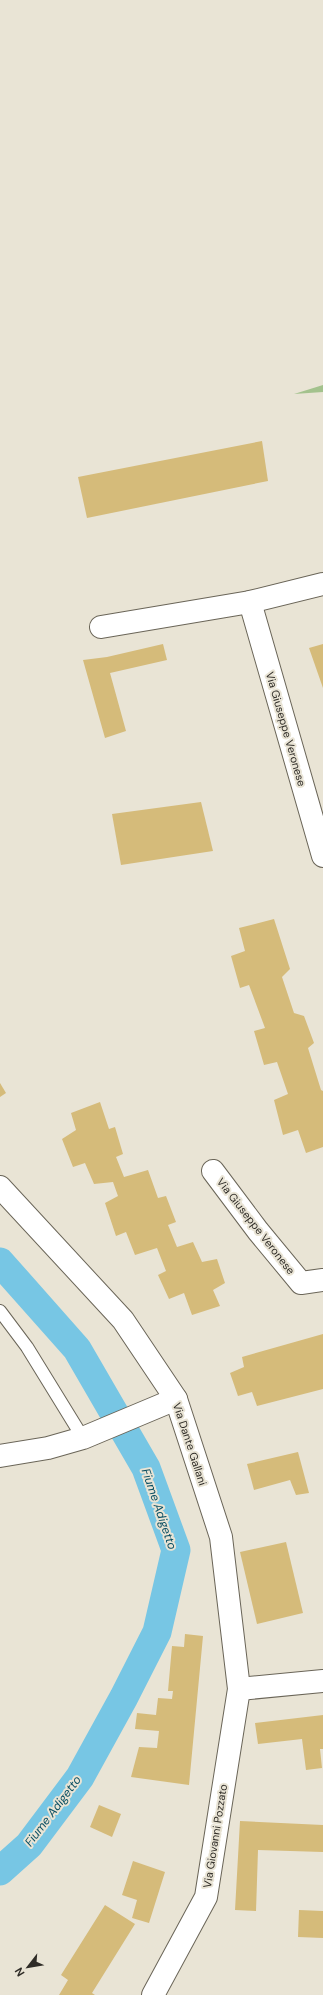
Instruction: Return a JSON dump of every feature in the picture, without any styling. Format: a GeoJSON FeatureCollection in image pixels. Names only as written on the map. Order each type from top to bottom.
{"type":"FeatureCollection","features":[{"type":"Feature","properties":{"kind":"street"},"geometry":{"type":"LineString","coordinates":[[101,627],[250,602],[323,584]]}},
{"type":"Feature","properties":{"kind":"street","name":"Via Giuseppe Veronese"},"geometry":{"type":"LineString","coordinates":[[250,602],[323,856]]}},
{"type":"Feature","properties":{"kind":"street","name":"Via Giuseppe Veronese"},"geometry":{"type":"LineString","coordinates":[[213,1171],[258,1231],[300,1283],[323,1280]]}},
{"type":"Feature","properties":{"kind":"street","name":"Via Dante Gallani"},"geometry":{"type":"LineString","coordinates":[[0,1187],[123,1320],[170,1401],[221,1537],[239,1689]]}},
{"type":"Feature","properties":{"kind":"street"},"geometry":{"type":"LineString","coordinates":[[0,1456],[48,1448],[89,1435],[170,1401]]}},
{"type":"Feature","properties":{"kind":"street"},"geometry":{"type":"LineString","coordinates":[[239,1689],[323,1682]]}},
{"type":"Feature","properties":{"kind":"street","name":"Via Giovanni Pozzato"},"geometry":{"type":"LineString","coordinates":[[152,1995],[206,1897],[239,1689]]}},
{"type":"Feature","properties":{"kind":"lane"},"geometry":{"type":"LineString","coordinates":[[0,1311],[89,1435]]}},
{"type":"Feature","properties":{"kind":"green space"},"geometry":{"type":"Polygon","coordinates":[[[323,385],[323,392],[294,394],[323,385]]]}},
{"type":"Feature","properties":{"kind":"building"},"geometry":{"type":"Polygon","coordinates":[[[262,441],[268,481],[87,518],[78,477],[262,441]]]}},
{"type":"Feature","properties":{"kind":"building"},"geometry":{"type":"Polygon","coordinates":[[[163,644],[167,660],[110,673],[126,731],[105,738],[83,660],[107,657],[163,644]]]}},
{"type":"Feature","properties":{"kind":"building"},"geometry":{"type":"Polygon","coordinates":[[[323,644],[323,688],[309,648],[323,644]]]}},
{"type":"Feature","properties":{"kind":"building"},"geometry":{"type":"Polygon","coordinates":[[[201,802],[213,851],[121,865],[112,814],[201,802]]]}},
{"type":"Feature","properties":{"kind":"building"},"geometry":{"type":"Polygon","coordinates":[[[274,919],[290,969],[282,977],[294,1013],[304,1016],[314,1043],[308,1048],[321,1090],[323,1091],[323,1147],[306,1153],[298,1130],[283,1135],[274,1100],[288,1094],[277,1062],[264,1065],[254,1031],[265,1028],[249,985],[240,988],[231,956],[245,951],[239,928],[274,919]]]}},
{"type":"Feature","properties":{"kind":"building"},"geometry":{"type":"Polygon","coordinates":[[[0,1083],[6,1093],[0,1097],[0,1083]]]}},
{"type":"Feature","properties":{"kind":"building"},"geometry":{"type":"Polygon","coordinates":[[[100,1102],[109,1129],[115,1127],[123,1154],[116,1157],[124,1177],[148,1170],[158,1198],[166,1196],[176,1222],[168,1225],[177,1247],[193,1242],[202,1262],[217,1259],[225,1283],[213,1290],[220,1306],[192,1315],[184,1293],[169,1299],[158,1275],[166,1271],[157,1248],[135,1255],[126,1232],[116,1236],[105,1203],[118,1196],[113,1182],[94,1184],[85,1163],[73,1167],[62,1139],[76,1130],[71,1113],[100,1102]]]}},
{"type":"Feature","properties":{"kind":"building"},"geometry":{"type":"Polygon","coordinates":[[[323,1334],[323,1389],[257,1406],[252,1392],[238,1396],[230,1373],[244,1367],[242,1357],[323,1334]]]}},
{"type":"Feature","properties":{"kind":"building"},"geometry":{"type":"Polygon","coordinates":[[[298,1452],[309,1493],[296,1495],[290,1480],[254,1490],[247,1464],[298,1452]]]}},
{"type":"Feature","properties":{"kind":"building"},"geometry":{"type":"Polygon","coordinates":[[[286,1542],[303,1613],[257,1624],[240,1552],[286,1542]]]}},
{"type":"Feature","properties":{"kind":"building"},"geometry":{"type":"Polygon","coordinates":[[[185,1634],[203,1636],[189,1785],[131,1777],[139,1747],[157,1748],[159,1731],[135,1729],[137,1713],[156,1715],[158,1698],[172,1699],[173,1691],[168,1691],[172,1646],[184,1647],[185,1634]]]}},
{"type":"Feature","properties":{"kind":"building"},"geometry":{"type":"Polygon","coordinates":[[[323,1715],[323,1749],[320,1749],[322,1768],[306,1770],[302,1739],[258,1744],[255,1723],[323,1715]]]}},
{"type":"Feature","properties":{"kind":"building"},"geometry":{"type":"Polygon","coordinates":[[[99,1805],[121,1814],[112,1837],[90,1827],[99,1805]]]}},
{"type":"Feature","properties":{"kind":"building"},"geometry":{"type":"Polygon","coordinates":[[[240,1821],[323,1825],[323,1852],[258,1850],[256,1911],[235,1910],[240,1821]]]}},
{"type":"Feature","properties":{"kind":"building"},"geometry":{"type":"Polygon","coordinates":[[[133,1861],[165,1872],[149,1923],[132,1918],[137,1900],[122,1895],[133,1861]]]}},
{"type":"Feature","properties":{"kind":"building"},"geometry":{"type":"Polygon","coordinates":[[[105,1905],[135,1924],[92,1993],[95,1995],[59,1995],[68,1980],[61,1975],[105,1905]]]}},
{"type":"Feature","properties":{"kind":"building"},"geometry":{"type":"Polygon","coordinates":[[[299,1910],[323,1911],[323,1938],[298,1937],[299,1910]]]}},
{"type":"Feature","properties":{"kind":"waterway","name":"Fiume Adigetto"},"geometry":{"type":"LineString","coordinates":[[0,1262],[77,1349],[146,1468],[176,1550],[157,1632],[124,1697],[80,1777],[29,1845],[0,1871]]}}]}
